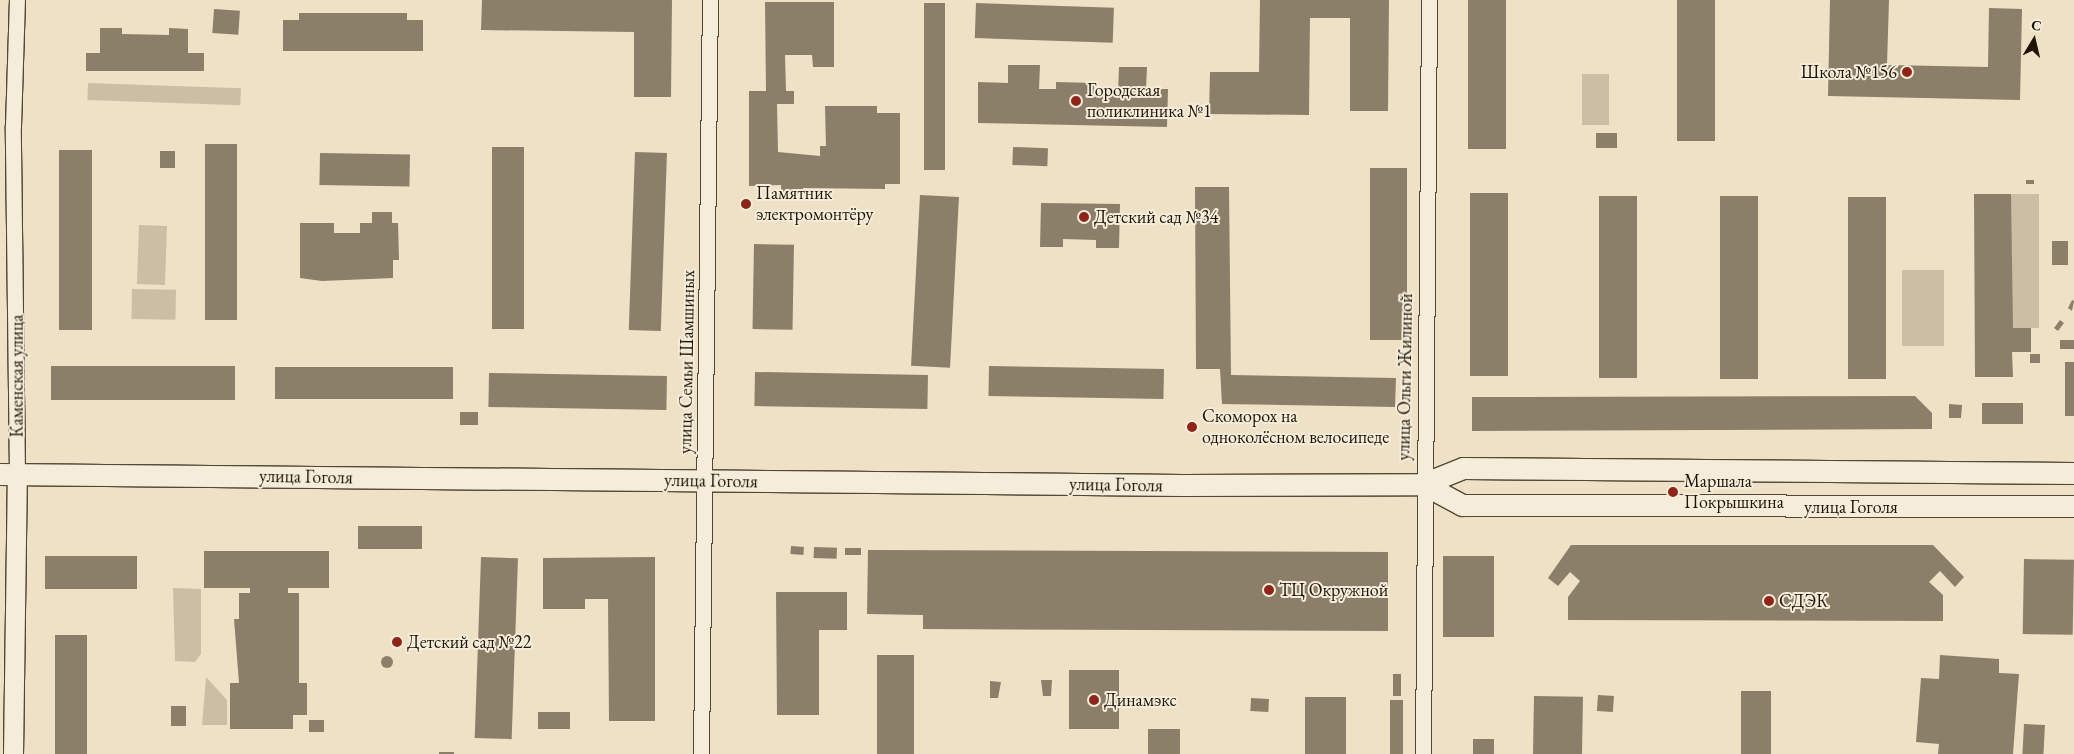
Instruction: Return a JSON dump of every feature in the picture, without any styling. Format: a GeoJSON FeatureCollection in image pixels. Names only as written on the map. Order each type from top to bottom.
{"type":"FeatureCollection","features":[{"type":"Feature","properties":{"kind":"main road","name":"улица Гоголя"},"geometry":{"type":"LineString","coordinates":[[8,474],[704,481],[1423,484],[1463,468],[2074,473]]}},
{"type":"Feature","properties":{"kind":"main road","name":"улица Гоголя"},"geometry":{"type":"LineString","coordinates":[[1423,484],[1462,505],[2074,506]]}},
{"type":"Feature","properties":{"kind":"street","name":"Каменская улица"},"geometry":{"type":"LineString","coordinates":[[13,754],[8,474],[17,0]]}},
{"type":"Feature","properties":{"kind":"street","name":"улица Семьи Шамшиных"},"geometry":{"type":"LineString","coordinates":[[701,754],[710,0]]}},
{"type":"Feature","properties":{"kind":"street","name":"улица Ольги Жилиной"},"geometry":{"type":"LineString","coordinates":[[1423,754],[1423,484],[1429,0]]}},
{"type":"Feature","properties":{"kind":"shaded area"},"geometry":{"type":"Polygon","coordinates":[[[1582,74],[1609,74],[1609,125],[1582,125],[1582,74]]]}},
{"type":"Feature","properties":{"kind":"shaded area"},"geometry":{"type":"Polygon","coordinates":[[[88,83],[241,88],[240,105],[87,100],[88,83]]]}},
{"type":"Feature","properties":{"kind":"shaded area"},"geometry":{"type":"Polygon","coordinates":[[[2011,194],[2039,194],[2039,328],[2011,328],[2011,194]]]}},
{"type":"Feature","properties":{"kind":"shaded area"},"geometry":{"type":"Polygon","coordinates":[[[139,225],[167,226],[165,285],[137,284],[139,225]]]}},
{"type":"Feature","properties":{"kind":"shaded area"},"geometry":{"type":"Polygon","coordinates":[[[1902,270],[1944,270],[1944,346],[1902,346],[1902,270]]]}},
{"type":"Feature","properties":{"kind":"shaded area"},"geometry":{"type":"Polygon","coordinates":[[[132,289],[176,290],[175,320],[131,319],[132,289]]]}},
{"type":"Feature","properties":{"kind":"shaded area"},"geometry":{"type":"Polygon","coordinates":[[[173,588],[201,589],[201,654],[195,662],[175,661],[173,588]]]}},
{"type":"Feature","properties":{"kind":"shaded area"},"geometry":{"type":"Polygon","coordinates":[[[206,677],[227,700],[227,725],[202,725],[206,677]]]}},
{"type":"Feature","properties":{"kind":"building"},"geometry":{"type":"Polygon","coordinates":[[[482,0],[672,0],[671,97],[634,97],[634,32],[481,30],[482,0]]]}},
{"type":"Feature","properties":{"kind":"building"},"geometry":{"type":"Polygon","coordinates":[[[1260,0],[1389,0],[1388,111],[1350,111],[1350,18],[1310,18],[1309,115],[1209,114],[1210,72],[1259,72],[1260,0]]]}},
{"type":"Feature","properties":{"kind":"building"},"geometry":{"type":"Polygon","coordinates":[[[1468,0],[1506,0],[1506,149],[1468,149],[1468,0]]]}},
{"type":"Feature","properties":{"kind":"building"},"geometry":{"type":"Polygon","coordinates":[[[1677,0],[1715,0],[1715,141],[1677,141],[1677,0]]]}},
{"type":"Feature","properties":{"kind":"building"},"geometry":{"type":"Polygon","coordinates":[[[1830,0],[1889,0],[1887,65],[1988,67],[1989,8],[2022,9],[2020,100],[1828,96],[1830,0]]]}},
{"type":"Feature","properties":{"kind":"building"},"geometry":{"type":"Polygon","coordinates":[[[765,2],[834,2],[834,67],[813,67],[812,55],[785,55],[786,91],[794,91],[794,104],[777,104],[778,152],[820,156],[820,146],[826,146],[825,106],[877,106],[877,113],[900,113],[900,184],[885,184],[885,189],[803,188],[803,195],[781,195],[781,185],[749,186],[749,91],[766,91],[765,2]]]}},
{"type":"Feature","properties":{"kind":"building"},"geometry":{"type":"Polygon","coordinates":[[[924,3],[945,3],[945,170],[924,170],[924,3]]]}},
{"type":"Feature","properties":{"kind":"building"},"geometry":{"type":"Polygon","coordinates":[[[976,3],[1114,8],[1113,43],[975,38],[976,3]]]}},
{"type":"Feature","properties":{"kind":"building"},"geometry":{"type":"Polygon","coordinates":[[[214,9],[240,11],[238,35],[212,33],[214,9]]]}},
{"type":"Feature","properties":{"kind":"building"},"geometry":{"type":"Polygon","coordinates":[[[299,13],[407,13],[407,20],[423,20],[423,51],[283,51],[283,20],[299,20],[299,13]]]}},
{"type":"Feature","properties":{"kind":"building"},"geometry":{"type":"Polygon","coordinates":[[[100,28],[122,28],[122,34],[169,35],[169,28],[188,29],[188,53],[204,53],[204,71],[86,71],[86,53],[100,53],[100,28]]]}},
{"type":"Feature","properties":{"kind":"building"},"geometry":{"type":"Polygon","coordinates":[[[1008,65],[1040,65],[1039,89],[1056,89],[1056,82],[1094,83],[1094,93],[1118,93],[1119,67],[1147,67],[1146,89],[1168,89],[1167,127],[978,123],[978,82],[1008,83],[1008,65]]]}},
{"type":"Feature","properties":{"kind":"building"},"geometry":{"type":"Polygon","coordinates":[[[1596,133],[1617,133],[1617,148],[1596,148],[1596,133]]]}},
{"type":"Feature","properties":{"kind":"building"},"geometry":{"type":"Polygon","coordinates":[[[205,144],[237,144],[237,320],[205,320],[205,144]]]}},
{"type":"Feature","properties":{"kind":"building"},"geometry":{"type":"Polygon","coordinates":[[[492,147],[524,147],[524,329],[492,329],[492,147]]]}},
{"type":"Feature","properties":{"kind":"building"},"geometry":{"type":"Polygon","coordinates":[[[1013,147],[1048,148],[1047,166],[1012,165],[1013,147]]]}},
{"type":"Feature","properties":{"kind":"building"},"geometry":{"type":"Polygon","coordinates":[[[59,150],[92,150],[92,330],[59,330],[59,150]]]}},
{"type":"Feature","properties":{"kind":"building"},"geometry":{"type":"Polygon","coordinates":[[[160,151],[175,151],[175,168],[160,168],[160,151]]]}},
{"type":"Feature","properties":{"kind":"building"},"geometry":{"type":"Polygon","coordinates":[[[635,152],[667,153],[661,331],[629,330],[635,152]]]}},
{"type":"Feature","properties":{"kind":"building"},"geometry":{"type":"Polygon","coordinates":[[[320,153],[410,155],[409,187],[319,185],[320,153]]]}},
{"type":"Feature","properties":{"kind":"building"},"geometry":{"type":"Polygon","coordinates":[[[1370,168],[1407,168],[1407,340],[1370,340],[1370,168]]]}},
{"type":"Feature","properties":{"kind":"building"},"geometry":{"type":"Polygon","coordinates":[[[2026,180],[2034,180],[2034,184],[2026,184],[2026,180]]]}},
{"type":"Feature","properties":{"kind":"building"},"geometry":{"type":"Polygon","coordinates":[[[1195,187],[1229,187],[1231,375],[1396,378],[1395,407],[1222,404],[1220,369],[1196,369],[1195,187]]]}},
{"type":"Feature","properties":{"kind":"building"},"geometry":{"type":"Polygon","coordinates":[[[1470,193],[1508,193],[1508,376],[1470,376],[1470,193]]]}},
{"type":"Feature","properties":{"kind":"building"},"geometry":{"type":"Polygon","coordinates":[[[1974,194],[2011,194],[2013,328],[2031,328],[2031,352],[2012,352],[2013,377],[1975,377],[1974,194]]]}},
{"type":"Feature","properties":{"kind":"building"},"geometry":{"type":"Polygon","coordinates":[[[920,195],[959,197],[950,368],[911,366],[920,195]]]}},
{"type":"Feature","properties":{"kind":"building"},"geometry":{"type":"Polygon","coordinates":[[[1599,196],[1637,196],[1637,378],[1599,378],[1599,196]]]}},
{"type":"Feature","properties":{"kind":"building"},"geometry":{"type":"Polygon","coordinates":[[[1720,196],[1758,196],[1758,379],[1720,379],[1720,196]]]}},
{"type":"Feature","properties":{"kind":"building"},"geometry":{"type":"Polygon","coordinates":[[[1848,197],[1886,197],[1886,379],[1848,379],[1848,197]]]}},
{"type":"Feature","properties":{"kind":"building"},"geometry":{"type":"Polygon","coordinates":[[[1041,203],[1120,204],[1119,248],[1096,248],[1096,240],[1063,239],[1063,247],[1040,247],[1041,203]]]}},
{"type":"Feature","properties":{"kind":"building"},"geometry":{"type":"Polygon","coordinates":[[[372,212],[392,212],[392,223],[398,223],[399,260],[393,260],[393,278],[322,281],[300,278],[300,223],[334,223],[334,233],[360,233],[360,223],[372,223],[372,212]]]}},
{"type":"Feature","properties":{"kind":"building"},"geometry":{"type":"Polygon","coordinates":[[[2052,241],[2068,241],[2068,265],[2052,265],[2052,241]]]}},
{"type":"Feature","properties":{"kind":"building"},"geometry":{"type":"Polygon","coordinates":[[[754,244],[794,245],[793,330],[753,329],[754,244]]]}},
{"type":"Feature","properties":{"kind":"building"},"geometry":{"type":"Polygon","coordinates":[[[2072,300],[2074,301],[2072,311],[2068,308],[2072,300]]]}},
{"type":"Feature","properties":{"kind":"building"},"geometry":{"type":"Polygon","coordinates":[[[2060,320],[2064,323],[2058,331],[2054,328],[2060,320]]]}},
{"type":"Feature","properties":{"kind":"building"},"geometry":{"type":"Polygon","coordinates":[[[2060,340],[2074,340],[2074,349],[2060,349],[2060,340]]]}},
{"type":"Feature","properties":{"kind":"building"},"geometry":{"type":"Polygon","coordinates":[[[2030,354],[2040,354],[2040,363],[2030,363],[2030,354]]]}},
{"type":"Feature","properties":{"kind":"building"},"geometry":{"type":"Polygon","coordinates":[[[2065,362],[2074,362],[2074,416],[2065,416],[2065,362]]]}},
{"type":"Feature","properties":{"kind":"building"},"geometry":{"type":"Polygon","coordinates":[[[51,366],[235,366],[235,400],[51,400],[51,366]]]}},
{"type":"Feature","properties":{"kind":"building"},"geometry":{"type":"Polygon","coordinates":[[[989,366],[1164,369],[1163,399],[988,396],[989,366]]]}},
{"type":"Feature","properties":{"kind":"building"},"geometry":{"type":"Polygon","coordinates":[[[275,367],[453,367],[453,399],[275,399],[275,367]]]}},
{"type":"Feature","properties":{"kind":"building"},"geometry":{"type":"Polygon","coordinates":[[[755,372],[928,375],[927,409],[754,406],[755,372]]]}},
{"type":"Feature","properties":{"kind":"building"},"geometry":{"type":"Polygon","coordinates":[[[489,373],[667,376],[666,410],[488,407],[489,373]]]}},
{"type":"Feature","properties":{"kind":"building"},"geometry":{"type":"Polygon","coordinates":[[[1915,396],[1932,413],[1932,429],[1472,431],[1472,397],[1915,396]]]}},
{"type":"Feature","properties":{"kind":"building"},"geometry":{"type":"Polygon","coordinates":[[[1982,403],[2023,403],[2023,424],[1982,424],[1982,403]]]}},
{"type":"Feature","properties":{"kind":"building"},"geometry":{"type":"Polygon","coordinates":[[[1949,404],[1962,405],[1961,418],[1949,418],[1949,404]]]}},
{"type":"Feature","properties":{"kind":"building"},"geometry":{"type":"Polygon","coordinates":[[[460,412],[478,412],[478,425],[460,425],[460,412]]]}},
{"type":"Feature","properties":{"kind":"building"},"geometry":{"type":"Polygon","coordinates":[[[358,526],[422,526],[422,549],[358,549],[358,526]]]}},
{"type":"Feature","properties":{"kind":"building"},"geometry":{"type":"Polygon","coordinates":[[[1571,545],[1933,545],[1964,577],[1955,587],[1940,571],[1929,582],[1943,595],[1943,621],[1568,620],[1568,597],[1580,581],[1570,572],[1558,586],[1548,578],[1571,545]]]}},
{"type":"Feature","properties":{"kind":"building"},"geometry":{"type":"Polygon","coordinates":[[[791,546],[804,547],[803,555],[790,554],[791,546]]]}},
{"type":"Feature","properties":{"kind":"building"},"geometry":{"type":"Polygon","coordinates":[[[814,547],[837,548],[837,559],[814,558],[814,547]]]}},
{"type":"Feature","properties":{"kind":"building"},"geometry":{"type":"Polygon","coordinates":[[[845,548],[861,548],[861,555],[845,555],[845,548]]]}},
{"type":"Feature","properties":{"kind":"building","name":"ТЦ Окружной"},"geometry":{"type":"Polygon","coordinates":[[[868,550],[1388,552],[1388,631],[923,629],[923,615],[867,614],[868,550]]]}},
{"type":"Feature","properties":{"kind":"building"},"geometry":{"type":"Polygon","coordinates":[[[204,551],[329,551],[329,588],[288,588],[288,593],[299,593],[299,683],[307,683],[307,715],[293,715],[293,729],[230,729],[230,683],[239,683],[234,619],[239,619],[239,593],[250,593],[250,588],[204,588],[204,551]]]}},
{"type":"Feature","properties":{"kind":"building"},"geometry":{"type":"Polygon","coordinates":[[[45,556],[137,556],[137,589],[45,589],[45,556]]]}},
{"type":"Feature","properties":{"kind":"building"},"geometry":{"type":"Polygon","coordinates":[[[1443,556],[1494,556],[1494,637],[1443,637],[1443,556]]]}},
{"type":"Feature","properties":{"kind":"building"},"geometry":{"type":"Polygon","coordinates":[[[481,557],[518,558],[512,739],[475,738],[481,557]]]}},
{"type":"Feature","properties":{"kind":"building"},"geometry":{"type":"Polygon","coordinates":[[[655,557],[655,721],[609,721],[608,599],[585,599],[585,609],[543,609],[543,558],[655,557]]]}},
{"type":"Feature","properties":{"kind":"building"},"geometry":{"type":"Polygon","coordinates":[[[2024,559],[2074,560],[2073,635],[2023,634],[2024,559]]]}},
{"type":"Feature","properties":{"kind":"building"},"geometry":{"type":"Polygon","coordinates":[[[776,592],[847,592],[847,630],[819,630],[819,715],[777,715],[776,592]]]}},
{"type":"Feature","properties":{"kind":"building"},"geometry":{"type":"Polygon","coordinates":[[[55,635],[87,635],[87,754],[55,754],[55,635]]]}},
{"type":"Feature","properties":{"kind":"building"},"geometry":{"type":"Polygon","coordinates":[[[877,655],[914,655],[914,754],[877,754],[877,655]]]}},
{"type":"Feature","properties":{"kind":"building"},"geometry":{"type":"Polygon","coordinates":[[[1940,655],[1999,659],[1999,673],[2019,674],[2013,754],[1938,754],[1939,744],[1916,742],[1921,678],[1939,679],[1940,655]]]}},
{"type":"Feature","properties":{"kind":"building"},"geometry":{"type":"Polygon","coordinates":[[[387,656],[393,662],[387,668],[381,662],[387,656]]]}},
{"type":"Feature","properties":{"kind":"building","name":"Динамэкс"},"geometry":{"type":"Polygon","coordinates":[[[1069,670],[1119,670],[1119,729],[1069,729],[1069,670]]]}},
{"type":"Feature","properties":{"kind":"building"},"geometry":{"type":"Polygon","coordinates":[[[1393,674],[1401,674],[1401,696],[1393,696],[1393,674]]]}},
{"type":"Feature","properties":{"kind":"building"},"geometry":{"type":"Polygon","coordinates":[[[1041,680],[1052,680],[1051,696],[1043,696],[1041,680]]]}},
{"type":"Feature","properties":{"kind":"building"},"geometry":{"type":"Polygon","coordinates":[[[990,681],[1001,682],[998,698],[990,698],[990,681]]]}},
{"type":"Feature","properties":{"kind":"building"},"geometry":{"type":"Polygon","coordinates":[[[1741,691],[1771,691],[1771,754],[1741,754],[1741,691]]]}},
{"type":"Feature","properties":{"kind":"building"},"geometry":{"type":"Polygon","coordinates":[[[1598,695],[1614,696],[1613,712],[1597,711],[1598,695]]]}},
{"type":"Feature","properties":{"kind":"building"},"geometry":{"type":"Polygon","coordinates":[[[1534,696],[1583,697],[1582,754],[1533,754],[1534,696]]]}},
{"type":"Feature","properties":{"kind":"building"},"geometry":{"type":"Polygon","coordinates":[[[1305,697],[1346,697],[1346,754],[1305,754],[1305,697]]]}},
{"type":"Feature","properties":{"kind":"building"},"geometry":{"type":"Polygon","coordinates":[[[1251,698],[1269,699],[1268,712],[1250,711],[1251,698]]]}},
{"type":"Feature","properties":{"kind":"building"},"geometry":{"type":"Polygon","coordinates":[[[1390,700],[1403,700],[1403,754],[1390,754],[1390,700]]]}},
{"type":"Feature","properties":{"kind":"building"},"geometry":{"type":"Polygon","coordinates":[[[171,706],[186,706],[186,726],[171,726],[171,706]]]}},
{"type":"Feature","properties":{"kind":"building"},"geometry":{"type":"Polygon","coordinates":[[[538,712],[570,712],[570,729],[538,729],[538,712]]]}},
{"type":"Feature","properties":{"kind":"building"},"geometry":{"type":"Polygon","coordinates":[[[309,720],[324,720],[324,732],[309,732],[309,720]]]}},
{"type":"Feature","properties":{"kind":"building"},"geometry":{"type":"Polygon","coordinates":[[[2024,724],[2045,725],[2043,754],[2022,754],[2024,724]]]}},
{"type":"Feature","properties":{"kind":"building"},"geometry":{"type":"Polygon","coordinates":[[[1148,729],[1180,729],[1180,754],[1148,754],[1148,729]]]}},
{"type":"Feature","properties":{"kind":"building"},"geometry":{"type":"Polygon","coordinates":[[[1473,739],[1494,739],[1494,754],[1473,754],[1473,739]]]}},
{"type":"Feature","properties":{"kind":"building"},"geometry":{"type":"Polygon","coordinates":[[[439,752],[454,752],[454,754],[439,754],[439,752]]]}},
{"type":"Feature","properties":{"kind":"place","name":"Школа №156"},"geometry":{"type":"Point","coordinates":[1907,72]}},
{"type":"Feature","properties":{"kind":"place","name":"Городская поликлиника №1"},"geometry":{"type":"Point","coordinates":[1076,101]}},
{"type":"Feature","properties":{"kind":"place","name":"Памятник электромонтёру"},"geometry":{"type":"Point","coordinates":[746,204]}},
{"type":"Feature","properties":{"kind":"place","name":"Детский сад №34"},"geometry":{"type":"Point","coordinates":[1084,217]}},
{"type":"Feature","properties":{"kind":"place","name":"Скоморох на одноколёсном велосипеде"},"geometry":{"type":"Point","coordinates":[1192,427]}},
{"type":"Feature","properties":{"kind":"place","name":"Маршала Покрышкина"},"geometry":{"type":"Point","coordinates":[1673,492]}},
{"type":"Feature","properties":{"kind":"place","name":"ТЦ Окружной"},"geometry":{"type":"Point","coordinates":[1269,590]}},
{"type":"Feature","properties":{"kind":"place","name":"СДЭК"},"geometry":{"type":"Point","coordinates":[1769,601]}},
{"type":"Feature","properties":{"kind":"place","name":"Детский сад №22"},"geometry":{"type":"Point","coordinates":[397,642]}},
{"type":"Feature","properties":{"kind":"place","name":"Динамэкс"},"geometry":{"type":"Point","coordinates":[1094,700]}}]}
